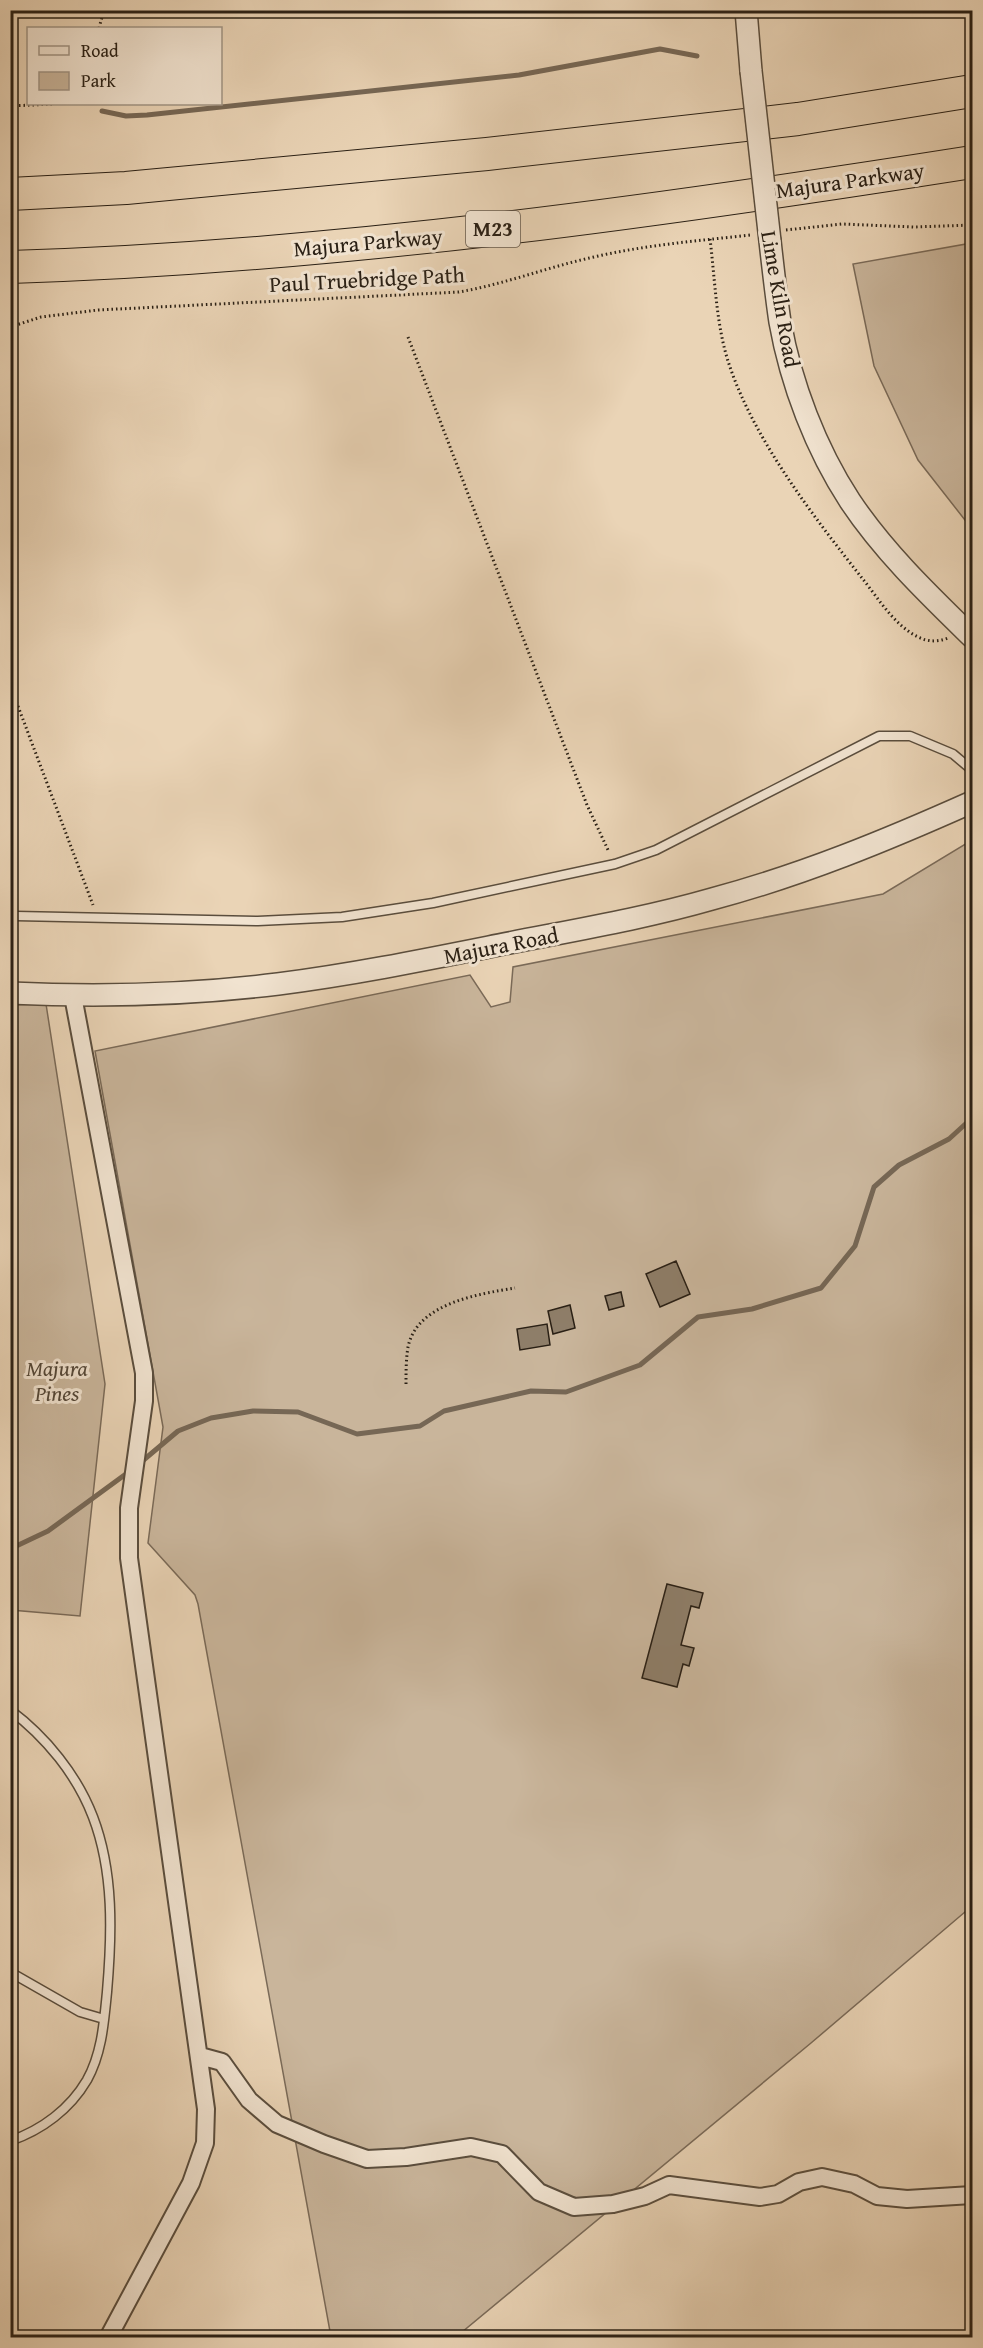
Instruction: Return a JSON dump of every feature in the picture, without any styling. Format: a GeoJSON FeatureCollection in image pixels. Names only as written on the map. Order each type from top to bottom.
{"type":"FeatureCollection","features":[{"type":"Feature","properties":{"kind":"highway"},"geometry":{"type":"LineString","coordinates":[[10,194],[126,188],[498,152],[798,119],[972,91]]}},
{"type":"Feature","properties":{"kind":"highway","name":"Majura Parkway"},"geometry":{"type":"LineString","coordinates":[[10,267],[128,262],[450,235],[822,186],[972,162]]}},
{"type":"Feature","properties":{"kind":"street","name":"Lime Kiln Road"},"geometry":{"type":"LineString","coordinates":[[746,10],[766,235],[781,324],[810,420],[824,455],[850,501],[911,576],[967,631]]}},
{"type":"Feature","properties":{"kind":"street","name":"Majura Road"},"geometry":{"type":"LineString","coordinates":[[10,993],[73,996],[162,994],[287,983],[391,967],[712,900],[834,861],[972,802]]}},
{"type":"Feature","properties":{"kind":"street"},"geometry":{"type":"LineString","coordinates":[[73,996],[144,1373],[144,1401],[129,1508],[129,1558],[200,2056],[206,2121],[205,2142],[199,2163],[178,2210],[108,2337]]}},
{"type":"Feature","properties":{"kind":"street"},"geometry":{"type":"LineString","coordinates":[[200,2056],[222,2062],[249,2100],[277,2124],[324,2144],[367,2159],[406,2157],[471,2147],[502,2154],[539,2192],[574,2207],[614,2204],[645,2196],[669,2185],[760,2197],[778,2194],[799,2182],[822,2177],[854,2184],[877,2196],[907,2199],[972,2195]]}},
{"type":"Feature","properties":{"kind":"lane"},"geometry":{"type":"LineString","coordinates":[[16,916],[258,921],[342,917],[433,903],[615,864],[657,850],[879,736],[910,736],[953,754],[972,770]]}},
{"type":"Feature","properties":{"kind":"lane"},"geometry":{"type":"LineString","coordinates":[[10,1710],[40,1736],[63,1764],[83,1794],[101,1844],[110,1913],[110,1956],[104,2019],[96,2059],[87,2079],[73,2099],[41,2127],[10,2141]]}},
{"type":"Feature","properties":{"kind":"lane"},"geometry":{"type":"LineString","coordinates":[[10,1972],[80,2012],[104,2019]]}},
{"type":"Feature","properties":{"kind":"path"},"geometry":{"type":"LineString","coordinates":[[99,27],[104,10]]}},
{"type":"Feature","properties":{"kind":"path"},"geometry":{"type":"LineString","coordinates":[[10,106],[32,105]]}},
{"type":"Feature","properties":{"kind":"path","name":"Paul Truebridge Path"},"geometry":{"type":"LineString","coordinates":[[10,327],[41,316],[89,311],[459,292],[500,284],[590,257],[634,248],[766,235],[842,224],[915,227],[972,225]]}},
{"type":"Feature","properties":{"kind":"path"},"geometry":{"type":"LineString","coordinates":[[710,239],[728,360],[754,420],[790,479],[831,539],[900,624],[929,642],[967,631]]}},
{"type":"Feature","properties":{"kind":"path"},"geometry":{"type":"LineString","coordinates":[[408,337],[587,805],[615,864]]}},
{"type":"Feature","properties":{"kind":"path"},"geometry":{"type":"LineString","coordinates":[[10,685],[97,918]]}},
{"type":"Feature","properties":{"kind":"path"},"geometry":{"type":"LineString","coordinates":[[406,1384],[408,1345],[420,1323],[445,1306],[474,1294],[515,1288]]}},
{"type":"Feature","properties":{"kind":"green space"},"geometry":{"type":"Polygon","coordinates":[[[972,243],[972,529],[918,460],[874,366],[853,264],[972,243]]]}},
{"type":"Feature","properties":{"kind":"green space"},"geometry":{"type":"Polygon","coordinates":[[[972,840],[972,1906],[811,2043],[456,2337],[331,2337],[198,1604],[195,1595],[148,1543],[163,1427],[95,1051],[470,975],[491,1007],[510,1002],[513,967],[883,894],[972,840]]]}},
{"type":"Feature","properties":{"kind":"green space","name":"Majura Pines"},"geometry":{"type":"Polygon","coordinates":[[[46,1004],[105,1384],[80,1616],[11,1610],[10,1005],[46,1004]]]}},
{"type":"Feature","properties":{"kind":"building"},"geometry":{"type":"Polygon","coordinates":[[[676,1261],[690,1294],[660,1307],[646,1274],[676,1261]]]}},
{"type":"Feature","properties":{"kind":"building"},"geometry":{"type":"Polygon","coordinates":[[[621,1292],[624,1306],[609,1310],[605,1296],[621,1292]]]}},
{"type":"Feature","properties":{"kind":"building"},"geometry":{"type":"Polygon","coordinates":[[[570,1305],[575,1328],[553,1334],[548,1311],[570,1305]]]}},
{"type":"Feature","properties":{"kind":"building"},"geometry":{"type":"Polygon","coordinates":[[[547,1324],[550,1345],[520,1350],[517,1329],[547,1324]]]}},
{"type":"Feature","properties":{"kind":"building"},"geometry":{"type":"Polygon","coordinates":[[[667,1584],[703,1593],[699,1608],[691,1606],[681,1645],[694,1648],[689,1666],[683,1664],[677,1687],[642,1678],[667,1584]]]}},
{"type":"Feature","properties":{"kind":"waterway"},"geometry":{"type":"LineString","coordinates":[[102,111],[126,116],[147,115],[519,75],[660,49],[697,56]]}},
{"type":"Feature","properties":{"kind":"waterway"},"geometry":{"type":"LineString","coordinates":[[140,1463],[178,1431],[211,1418],[253,1411],[298,1412],[357,1434],[420,1426],[444,1411],[531,1391],[566,1392],[640,1365],[698,1317],[752,1309],[821,1288],[855,1246],[874,1187],[899,1165],[949,1139],[972,1118]]}},
{"type":"Feature","properties":{"kind":"waterway"},"geometry":{"type":"LineString","coordinates":[[10,1549],[48,1531],[130,1471]]}}]}
